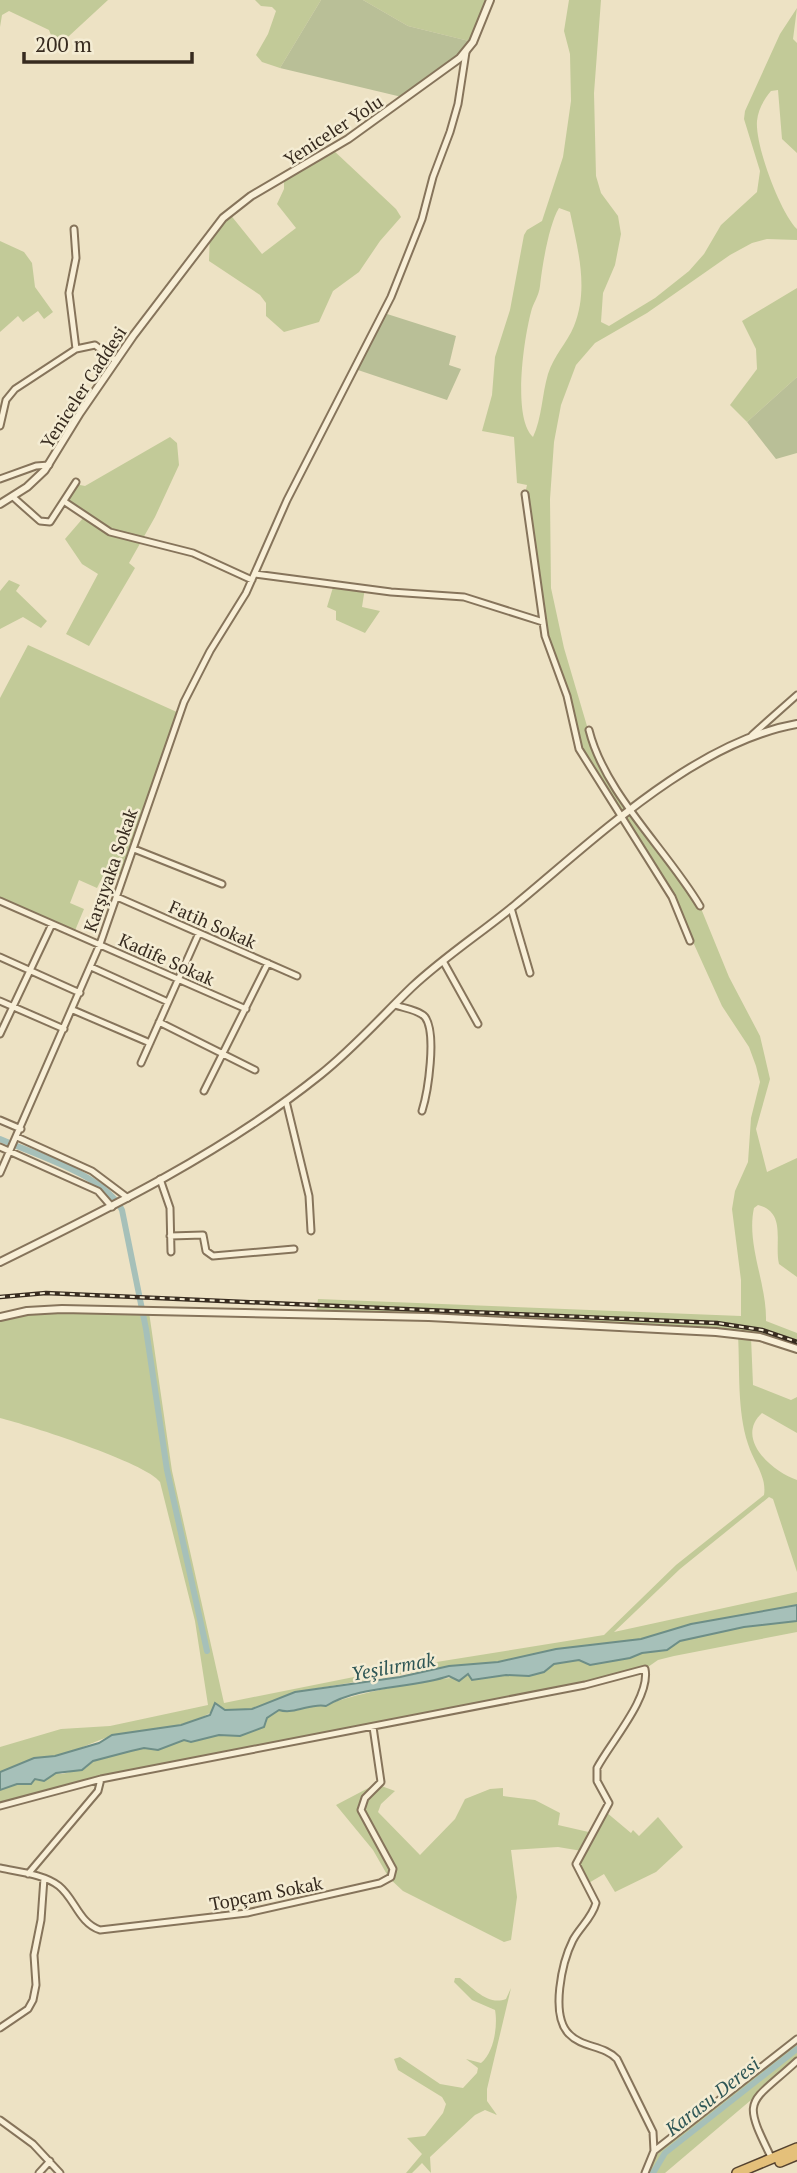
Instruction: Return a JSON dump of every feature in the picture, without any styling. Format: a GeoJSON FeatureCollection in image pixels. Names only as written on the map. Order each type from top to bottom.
{"type":"FeatureCollection","features":[{"type":"Feature","properties":{"kind":"highway"},"geometry":{"type":"LineString","coordinates":[[737,2173],[797,2148]]}},
{"type":"Feature","properties":{"kind":"highway"},"geometry":{"type":"LineString","coordinates":[[752,2173],[797,2155]]}},
{"type":"Feature","properties":{"kind":"street","name":"Yeniceler Yolu"},"geometry":{"type":"LineString","coordinates":[[179,274],[212,230],[234,208],[348,139],[466,52],[490,0]]}},
{"type":"Feature","properties":{"kind":"street","name":"Karşıyaka Sokak"},"geometry":{"type":"LineString","coordinates":[[0,1173],[100,944],[184,702],[254,577],[323,428],[380,322],[417,233],[458,104],[466,52]]}},
{"type":"Feature","properties":{"kind":"street"},"geometry":{"type":"LineString","coordinates":[[74,229],[76,252],[70,303],[76,349]]}},
{"type":"Feature","properties":{"kind":"street","name":"Yeniceler Caddesi"},"geometry":{"type":"LineString","coordinates":[[0,504],[34,482],[49,465],[80,413],[179,274]]}},
{"type":"Feature","properties":{"kind":"street"},"geometry":{"type":"LineString","coordinates":[[0,426],[6,400],[12,391],[76,349],[95,345],[116,361]]}},
{"type":"Feature","properties":{"kind":"street"},"geometry":{"type":"LineString","coordinates":[[0,479],[49,465]]}},
{"type":"Feature","properties":{"kind":"street"},"geometry":{"type":"LineString","coordinates":[[13,497],[47,523],[57,516],[76,482]]}},
{"type":"Feature","properties":{"kind":"street"},"geometry":{"type":"LineString","coordinates":[[525,494],[542,622],[549,651],[567,696],[579,749],[672,897],[690,941]]}},
{"type":"Feature","properties":{"kind":"street"},"geometry":{"type":"LineString","coordinates":[[65,502],[103,530],[198,554],[254,577],[464,597],[542,622]]}},
{"type":"Feature","properties":{"kind":"street"},"geometry":{"type":"LineString","coordinates":[[0,1262],[119,1203],[286,1101],[321,1074],[443,961],[631,808],[683,774],[752,735],[797,695]]}},
{"type":"Feature","properties":{"kind":"street"},"geometry":{"type":"LineString","coordinates":[[752,735],[797,724]]}},
{"type":"Feature","properties":{"kind":"street"},"geometry":{"type":"LineString","coordinates":[[589,730],[596,752],[631,808],[701,906]]}},
{"type":"Feature","properties":{"kind":"street"},"geometry":{"type":"LineString","coordinates":[[134,849],[222,884]]}},
{"type":"Feature","properties":{"kind":"street","name":"Fatih Sokak"},"geometry":{"type":"LineString","coordinates":[[117,897],[297,976]]}},
{"type":"Feature","properties":{"kind":"street","name":"Kadife Sokak"},"geometry":{"type":"LineString","coordinates":[[0,901],[246,1009]]}},
{"type":"Feature","properties":{"kind":"street"},"geometry":{"type":"LineString","coordinates":[[510,908],[530,973]]}},
{"type":"Feature","properties":{"kind":"street"},"geometry":{"type":"LineString","coordinates":[[0,1034],[52,924]]}},
{"type":"Feature","properties":{"kind":"street"},"geometry":{"type":"LineString","coordinates":[[141,1063],[199,933]]}},
{"type":"Feature","properties":{"kind":"street"},"geometry":{"type":"LineString","coordinates":[[0,957],[80,993]]}},
{"type":"Feature","properties":{"kind":"street"},"geometry":{"type":"LineString","coordinates":[[443,961],[478,1024]]}},
{"type":"Feature","properties":{"kind":"street"},"geometry":{"type":"LineString","coordinates":[[204,1091],[268,963]]}},
{"type":"Feature","properties":{"kind":"street"},"geometry":{"type":"LineString","coordinates":[[90,967],[168,1002]]}},
{"type":"Feature","properties":{"kind":"street"},"geometry":{"type":"LineString","coordinates":[[0,1000],[64,1029]]}},
{"type":"Feature","properties":{"kind":"street"},"geometry":{"type":"LineString","coordinates":[[395,1005],[419,1013],[428,1023],[430,1078],[422,1111]]}},
{"type":"Feature","properties":{"kind":"street"},"geometry":{"type":"LineString","coordinates":[[73,1010],[150,1043]]}},
{"type":"Feature","properties":{"kind":"street"},"geometry":{"type":"LineString","coordinates":[[159,1022],[255,1070]]}},
{"type":"Feature","properties":{"kind":"street"},"geometry":{"type":"LineString","coordinates":[[286,1101],[309,1196],[311,1231]]}},
{"type":"Feature","properties":{"kind":"street"},"geometry":{"type":"LineString","coordinates":[[0,1120],[21,1129]]}},
{"type":"Feature","properties":{"kind":"street"},"geometry":{"type":"LineString","coordinates":[[16,1139],[92,1171],[119,1203]]}},
{"type":"Feature","properties":{"kind":"street"},"geometry":{"type":"LineString","coordinates":[[0,1147],[119,1203]]}},
{"type":"Feature","properties":{"kind":"street"},"geometry":{"type":"LineString","coordinates":[[160,1179],[170,1208],[171,1252]]}},
{"type":"Feature","properties":{"kind":"street"},"geometry":{"type":"LineString","coordinates":[[170,1236],[203,1235],[206,1251],[213,1256],[294,1248]]}},
{"type":"Feature","properties":{"kind":"street"},"geometry":{"type":"LineString","coordinates":[[0,1317],[40,1309],[429,1317],[716,1332],[760,1338],[797,1349]]}},
{"type":"Feature","properties":{"kind":"street"},"geometry":{"type":"LineString","coordinates":[[0,1806],[101,1779],[585,1685],[645,1669],[646,1681],[641,1695],[597,1768],[597,1781],[609,1803],[576,1864],[596,1903],[568,1953],[560,2013],[562,2025],[571,2037],[607,2051],[617,2059],[653,2132],[654,2151],[645,2173]]}},
{"type":"Feature","properties":{"kind":"street","name":"Topçam Sokak"},"geometry":{"type":"LineString","coordinates":[[0,1868],[44,1878],[60,1886],[85,1921],[100,1930],[247,1913],[384,1881],[393,1873],[393,1866],[361,1810],[365,1798],[380,1782],[373,1727]]}},
{"type":"Feature","properties":{"kind":"street"},"geometry":{"type":"LineString","coordinates":[[28,1874],[98,1791],[101,1779]]}},
{"type":"Feature","properties":{"kind":"street"},"geometry":{"type":"LineString","coordinates":[[0,2028],[27,2010],[33,2000],[36,1985],[34,1955],[41,1920],[44,1878]]}},
{"type":"Feature","properties":{"kind":"street"},"geometry":{"type":"LineString","coordinates":[[654,2151],[797,2039]]}},
{"type":"Feature","properties":{"kind":"street"},"geometry":{"type":"LineString","coordinates":[[772,2159],[751,2116],[752,2106],[758,2097],[797,2062]]}},
{"type":"Feature","properties":{"kind":"street"},"geometry":{"type":"LineString","coordinates":[[0,2120],[23,2136],[60,2173]]}},
{"type":"Feature","properties":{"kind":"street"},"geometry":{"type":"LineString","coordinates":[[39,2173],[50,2161]]}},
{"type":"Feature","properties":{"kind":"green space"},"geometry":{"type":"Polygon","coordinates":[[[0,0],[108,0],[56,48],[49,30],[9,11],[2,15],[0,27],[0,0]]]}},
{"type":"Feature","properties":{"kind":"green space"},"geometry":{"type":"Polygon","coordinates":[[[255,0],[321,0],[280,68],[262,62],[256,55],[268,34],[276,11],[272,7],[261,6],[255,0]]]}},
{"type":"Feature","properties":{"kind":"green space"},"geometry":{"type":"Polygon","coordinates":[[[321,0],[363,0],[408,26],[473,42],[466,52],[406,98],[280,68],[321,0]]]}},
{"type":"Feature","properties":{"kind":"green space"},"geometry":{"type":"Polygon","coordinates":[[[363,0],[490,0],[473,42],[408,26],[363,0]]]}},
{"type":"Feature","properties":{"kind":"green space"},"geometry":{"type":"Polygon","coordinates":[[[569,0],[601,0],[594,93],[596,176],[601,193],[618,216],[621,234],[615,265],[603,293],[601,322],[609,326],[655,298],[689,271],[704,254],[721,225],[757,192],[760,171],[744,119],[745,111],[780,34],[797,8],[793,39],[797,43],[797,153],[782,139],[778,90],[771,91],[760,109],[757,132],[776,194],[797,229],[797,240],[767,239],[752,243],[730,255],[647,313],[595,343],[576,365],[561,405],[554,442],[550,499],[551,588],[564,648],[592,743],[620,791],[700,906],[729,977],[760,1036],[770,1079],[756,1129],[767,1172],[797,1158],[797,1277],[779,1264],[778,1229],[773,1214],[758,1205],[754,1208],[752,1222],[766,1321],[797,1333],[797,1349],[751,1337],[753,1385],[791,1400],[797,1397],[797,1433],[762,1413],[754,1423],[752,1433],[754,1444],[768,1462],[797,1480],[797,1572],[773,1499],[769,1497],[680,1569],[614,1632],[797,1592],[797,1605],[691,1624],[641,1639],[557,1649],[498,1662],[438,1668],[295,1692],[253,1709],[225,1710],[219,1706],[210,1713],[186,1723],[101,1739],[72,1751],[0,1772],[0,1747],[61,1729],[110,1726],[208,1705],[195,1621],[160,1482],[151,1474],[111,1455],[0,1418],[0,1317],[27,1311],[149,1312],[172,1471],[224,1703],[399,1668],[604,1635],[676,1565],[764,1495],[763,1481],[744,1431],[738,1335],[316,1313],[318,1299],[741,1316],[741,1280],[732,1209],[735,1191],[748,1162],[751,1118],[760,1082],[756,1066],[749,1047],[722,1006],[678,909],[579,749],[570,709],[549,651],[525,494],[527,485],[517,483],[514,437],[482,431],[492,395],[495,357],[510,310],[524,235],[527,230],[542,221],[563,157],[571,101],[570,54],[564,31],[569,0]],[[559,208],[552,224],[539,290],[525,340],[521,396],[527,427],[533,437],[548,374],[574,326],[581,298],[581,269],[570,212],[559,208]]]}},
{"type":"Feature","properties":{"kind":"green space"},"geometry":{"type":"Polygon","coordinates":[[[332,149],[396,209],[401,217],[380,241],[359,272],[333,291],[319,322],[284,332],[266,316],[266,303],[260,295],[209,261],[210,232],[229,213],[262,254],[296,228],[277,204],[284,189],[284,179],[332,149]]]}},
{"type":"Feature","properties":{"kind":"green space"},"geometry":{"type":"Polygon","coordinates":[[[0,241],[24,252],[32,263],[35,287],[53,312],[44,319],[38,311],[23,322],[18,316],[0,332],[0,241]]]}},
{"type":"Feature","properties":{"kind":"green space"},"geometry":{"type":"Polygon","coordinates":[[[797,288],[797,377],[747,422],[730,405],[757,369],[756,349],[742,321],[797,288]]]}},
{"type":"Feature","properties":{"kind":"green space"},"geometry":{"type":"Polygon","coordinates":[[[384,313],[456,336],[449,365],[461,369],[447,400],[355,369],[384,313]]]}},
{"type":"Feature","properties":{"kind":"green space"},"geometry":{"type":"Polygon","coordinates":[[[797,377],[797,453],[776,459],[747,422],[797,377]]]}},
{"type":"Feature","properties":{"kind":"green space"},"geometry":{"type":"Polygon","coordinates":[[[170,437],[177,443],[179,465],[155,517],[129,563],[135,568],[89,646],[66,634],[98,574],[82,564],[65,539],[84,517],[65,502],[75,484],[85,486],[170,437]]]}},
{"type":"Feature","properties":{"kind":"green space"},"geometry":{"type":"Polygon","coordinates":[[[9,580],[20,585],[16,591],[47,621],[41,628],[23,617],[0,629],[0,591],[9,580]]]}},
{"type":"Feature","properties":{"kind":"green space"},"geometry":{"type":"Polygon","coordinates":[[[334,584],[365,588],[362,607],[380,611],[365,633],[336,620],[336,611],[327,607],[334,584]]]}},
{"type":"Feature","properties":{"kind":"green space"},"geometry":{"type":"Polygon","coordinates":[[[28,645],[179,713],[124,876],[107,868],[97,888],[79,880],[70,903],[84,909],[74,933],[0,901],[0,698],[28,645]]]}},
{"type":"Feature","properties":{"kind":"green space"},"geometry":{"type":"Polygon","coordinates":[[[797,1621],[797,1632],[658,1660],[645,1669],[585,1685],[145,1771],[0,1806],[0,1790],[17,1784],[30,1784],[35,1779],[44,1781],[56,1773],[86,1768],[95,1760],[144,1748],[161,1749],[184,1740],[219,1735],[240,1736],[266,1724],[267,1718],[279,1710],[326,1706],[371,1692],[415,1683],[462,1678],[469,1673],[471,1679],[506,1675],[528,1676],[544,1672],[554,1664],[579,1660],[599,1663],[624,1659],[642,1653],[667,1650],[679,1641],[744,1627],[797,1621]]]}},
{"type":"Feature","properties":{"kind":"green space"},"geometry":{"type":"Polygon","coordinates":[[[376,1784],[395,1791],[381,1804],[378,1812],[420,1855],[455,1819],[465,1799],[490,1789],[503,1788],[503,1796],[535,1800],[560,1813],[558,1825],[593,1833],[606,1812],[631,1833],[633,1830],[639,1836],[658,1817],[683,1847],[656,1872],[615,1892],[604,1874],[587,1884],[576,1869],[582,1851],[558,1847],[511,1850],[517,1897],[511,1940],[504,1942],[403,1891],[389,1878],[373,1850],[336,1805],[376,1784]]]}},
{"type":"Feature","properties":{"kind":"green space"},"geometry":{"type":"Polygon","coordinates":[[[455,1978],[460,1978],[481,1995],[493,2000],[506,1999],[511,1988],[487,2089],[487,2101],[497,2115],[485,2110],[475,2115],[430,2157],[431,2173],[422,2163],[412,2173],[406,2173],[422,2154],[407,2138],[425,2136],[443,2113],[446,2104],[442,2097],[398,2070],[394,2059],[400,2057],[440,2084],[463,2088],[477,2073],[478,2068],[466,2059],[481,2063],[489,2053],[494,2038],[495,2010],[472,2000],[454,1982],[455,1978]]]}},
{"type":"Feature","properties":{"kind":"green space"},"geometry":{"type":"Polygon","coordinates":[[[797,2039],[797,2061],[665,2173],[645,2173],[654,2151],[797,2039]]]}},
{"type":"Feature","properties":{"kind":"water"},"geometry":{"type":"Polygon","coordinates":[[[797,1605],[797,1621],[744,1627],[680,1641],[667,1650],[642,1653],[630,1658],[590,1665],[579,1660],[554,1664],[544,1672],[529,1676],[506,1675],[472,1680],[468,1674],[459,1681],[449,1676],[354,1694],[326,1706],[279,1710],[267,1718],[264,1727],[240,1736],[219,1735],[191,1742],[184,1740],[158,1750],[144,1748],[93,1761],[82,1770],[56,1773],[44,1781],[35,1779],[31,1784],[17,1784],[0,1790],[0,1772],[34,1758],[55,1756],[99,1743],[112,1735],[181,1725],[210,1715],[215,1703],[225,1710],[252,1709],[295,1692],[400,1677],[449,1666],[498,1662],[556,1649],[641,1639],[691,1624],[797,1605]]]}},
{"type":"Feature","properties":{"kind":"waterway"},"geometry":{"type":"LineString","coordinates":[[0,1139],[85,1176],[100,1186],[122,1210],[146,1329],[167,1470],[207,1651]]}},
{"type":"Feature","properties":{"kind":"waterway","name":"Karasu Deresi"},"geometry":{"type":"LineString","coordinates":[[653,2173],[665,2153],[797,2049]]}},
{"type":"Feature","properties":{"kind":"railway"},"geometry":{"type":"LineString","coordinates":[[0,1297],[46,1293],[717,1323],[762,1330],[797,1342]]}},
{"type":"Feature","properties":{"kind":"water label","name":"Yeşilırmak"},"geometry":{"type":"Point","coordinates":[393,1666]}}]}
